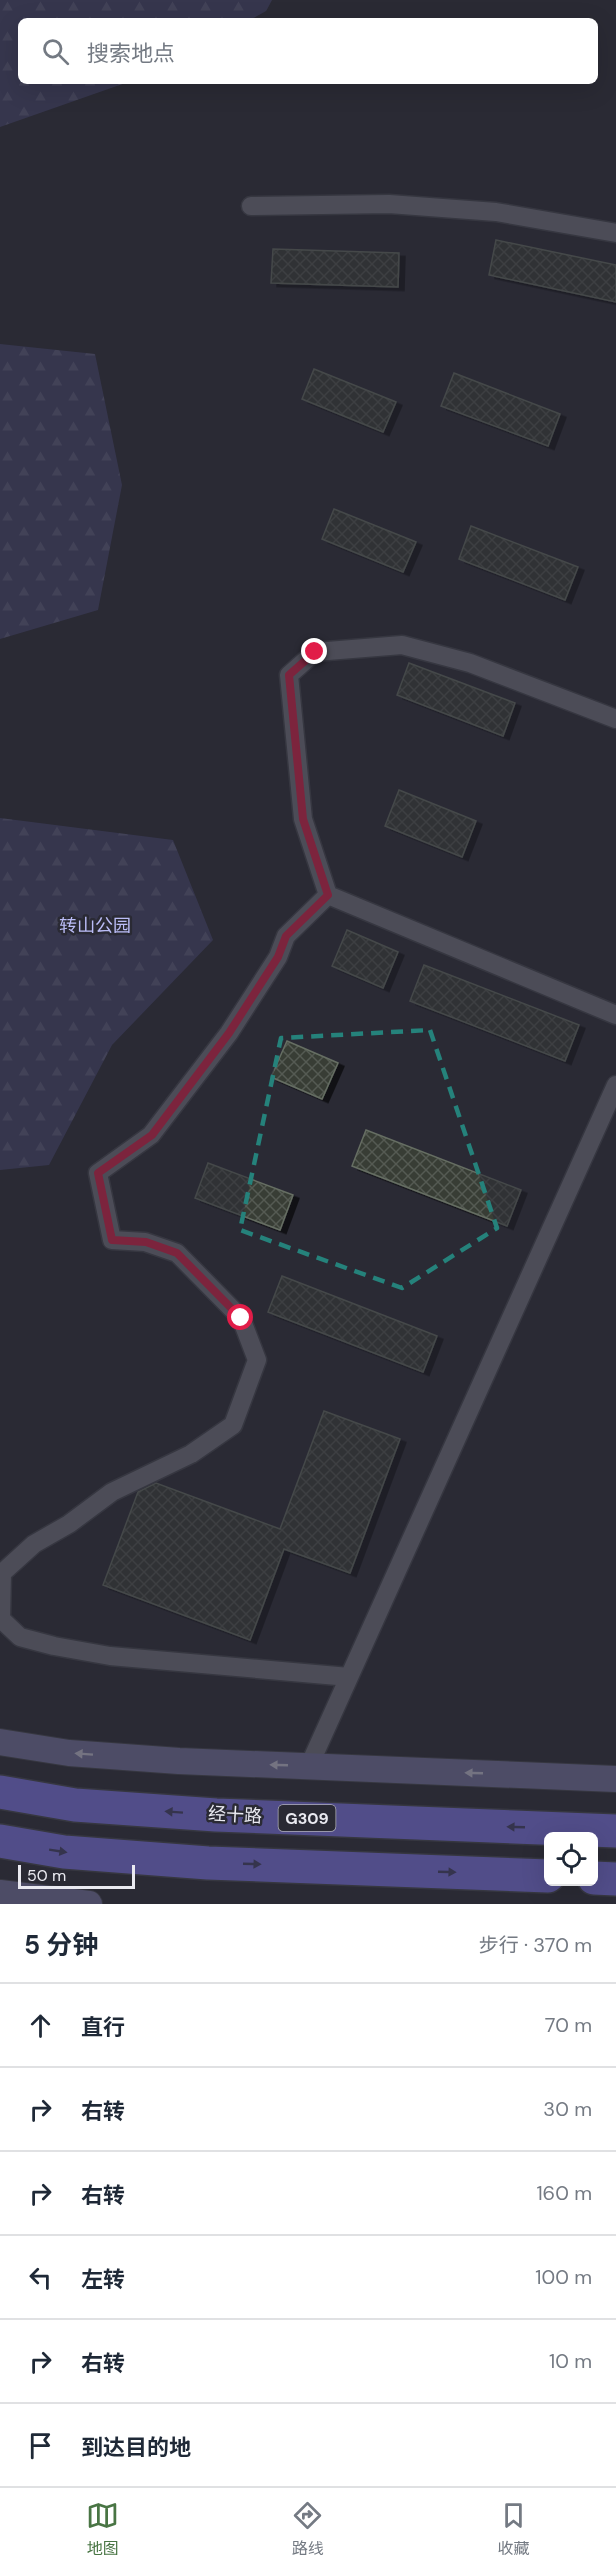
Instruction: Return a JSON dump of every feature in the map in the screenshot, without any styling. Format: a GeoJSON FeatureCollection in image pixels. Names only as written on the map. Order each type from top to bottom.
{"type":"FeatureCollection","features":[{"type":"Feature","properties":{"kind":"highway","name":"经十路"},"geometry":{"type":"LineString","coordinates":[[0,1792],[75,1805],[216,1815],[616,1831]]}},
{"type":"Feature","properties":{"kind":"highway"},"geometry":{"type":"LineString","coordinates":[[0,1841],[64,1852],[208,1863],[544,1876]]}},
{"type":"Feature","properties":{"kind":"highway"},"geometry":{"type":"LineString","coordinates":[[598,1878],[616,1879]]}},
{"type":"Feature","properties":{"kind":"main road"},"geometry":{"type":"LineString","coordinates":[[0,1742],[92,1755],[179,1761],[616,1779]]}},
{"type":"Feature","properties":{"kind":"main road"},"geometry":{"type":"LineString","coordinates":[[0,1893],[88,1904]]}},
{"type":"Feature","properties":{"kind":"street"},"geometry":{"type":"LineString","coordinates":[[251,206],[389,204],[437,207],[496,212],[616,233]]}},
{"type":"Feature","properties":{"kind":"street"},"geometry":{"type":"LineString","coordinates":[[616,719],[470,663],[402,645],[315,652],[289,675],[303,819],[328,895],[616,1015]]}},
{"type":"Feature","properties":{"kind":"street"},"geometry":{"type":"LineString","coordinates":[[328,895],[286,936],[278,957],[229,1033],[152,1135],[98,1173],[112,1240],[146,1242],[177,1253],[241,1318],[257,1360],[233,1425],[191,1454],[112,1492],[69,1524],[34,1544],[2,1573],[1,1619],[20,1637],[110,1656],[349,1677]]}},
{"type":"Feature","properties":{"kind":"street"},"geometry":{"type":"LineString","coordinates":[[309,1766],[616,1085]]}},
{"type":"Feature","properties":{"kind":"highlighted area"},"geometry":{"type":"Polygon","coordinates":[[[430,1030],[497,1228],[402,1288],[240,1230],[281,1038],[430,1030]]]}},
{"type":"Feature","properties":{"kind":"green space"},"geometry":{"type":"Polygon","coordinates":[[[0,0],[272,0],[266,11],[253,18],[18,18],[18,84],[122,84],[0,127],[0,0]]]}},
{"type":"Feature","properties":{"kind":"green space"},"geometry":{"type":"Polygon","coordinates":[[[0,344],[95,354],[122,485],[98,610],[0,639],[0,344]]]}},
{"type":"Feature","properties":{"kind":"green space","name":"转山公园"},"geometry":{"type":"Polygon","coordinates":[[[0,818],[173,840],[213,940],[112,1045],[49,1165],[0,1170],[0,818]]]}},
{"type":"Feature","properties":{"kind":"building"},"geometry":{"type":"Polygon","coordinates":[[[496,240],[616,265],[616,302],[489,275],[496,240]]]}},
{"type":"Feature","properties":{"kind":"building"},"geometry":{"type":"Polygon","coordinates":[[[273,249],[399,253],[398,287],[271,283],[273,249]]]}},
{"type":"Feature","properties":{"kind":"building"},"geometry":{"type":"Polygon","coordinates":[[[314,369],[396,402],[383,432],[302,399],[314,369]]]}},
{"type":"Feature","properties":{"kind":"building"},"geometry":{"type":"Polygon","coordinates":[[[454,373],[560,414],[548,446],[441,406],[454,373]]]}},
{"type":"Feature","properties":{"kind":"building"},"geometry":{"type":"Polygon","coordinates":[[[334,509],[416,542],[403,572],[322,539],[334,509]]]}},
{"type":"Feature","properties":{"kind":"building"},"geometry":{"type":"Polygon","coordinates":[[[471,526],[578,567],[565,600],[459,559],[471,526]]]}},
{"type":"Feature","properties":{"kind":"building"},"geometry":{"type":"Polygon","coordinates":[[[409,663],[515,703],[503,736],[397,695],[409,663]]]}},
{"type":"Feature","properties":{"kind":"building"},"geometry":{"type":"Polygon","coordinates":[[[399,790],[476,821],[462,857],[385,826],[399,790]]]}},
{"type":"Feature","properties":{"kind":"building"},"geometry":{"type":"Polygon","coordinates":[[[347,930],[398,952],[383,988],[332,966],[347,930]]]}},
{"type":"Feature","properties":{"kind":"building"},"geometry":{"type":"Polygon","coordinates":[[[424,965],[579,1025],[565,1061],[410,1001],[424,965]]]}},
{"type":"Feature","properties":{"kind":"building"},"geometry":{"type":"Polygon","coordinates":[[[287,1041],[338,1063],[322,1099],[271,1077],[287,1041]]]}},
{"type":"Feature","properties":{"kind":"building"},"geometry":{"type":"Polygon","coordinates":[[[366,1130],[521,1190],[507,1226],[352,1166],[366,1130]]]}},
{"type":"Feature","properties":{"kind":"building"},"geometry":{"type":"Polygon","coordinates":[[[208,1163],[293,1195],[280,1230],[195,1198],[208,1163]]]}},
{"type":"Feature","properties":{"kind":"building"},"geometry":{"type":"Polygon","coordinates":[[[282,1276],[437,1336],[423,1372],[268,1312],[282,1276]]]}},
{"type":"Feature","properties":{"kind":"building"},"geometry":{"type":"Polygon","coordinates":[[[324,1411],[400,1439],[350,1573],[284,1549],[250,1640],[103,1585],[138,1492],[156,1483],[280,1529],[324,1411]]]}},
{"type":"Feature","properties":{"kind":"route"},"geometry":{"type":"LineString","coordinates":[[241,1318],[177,1253],[146,1242],[112,1240],[98,1173],[152,1135],[183,1097],[229,1033],[278,957],[286,936],[328,895],[303,819],[289,675],[315,652]]}}]}
